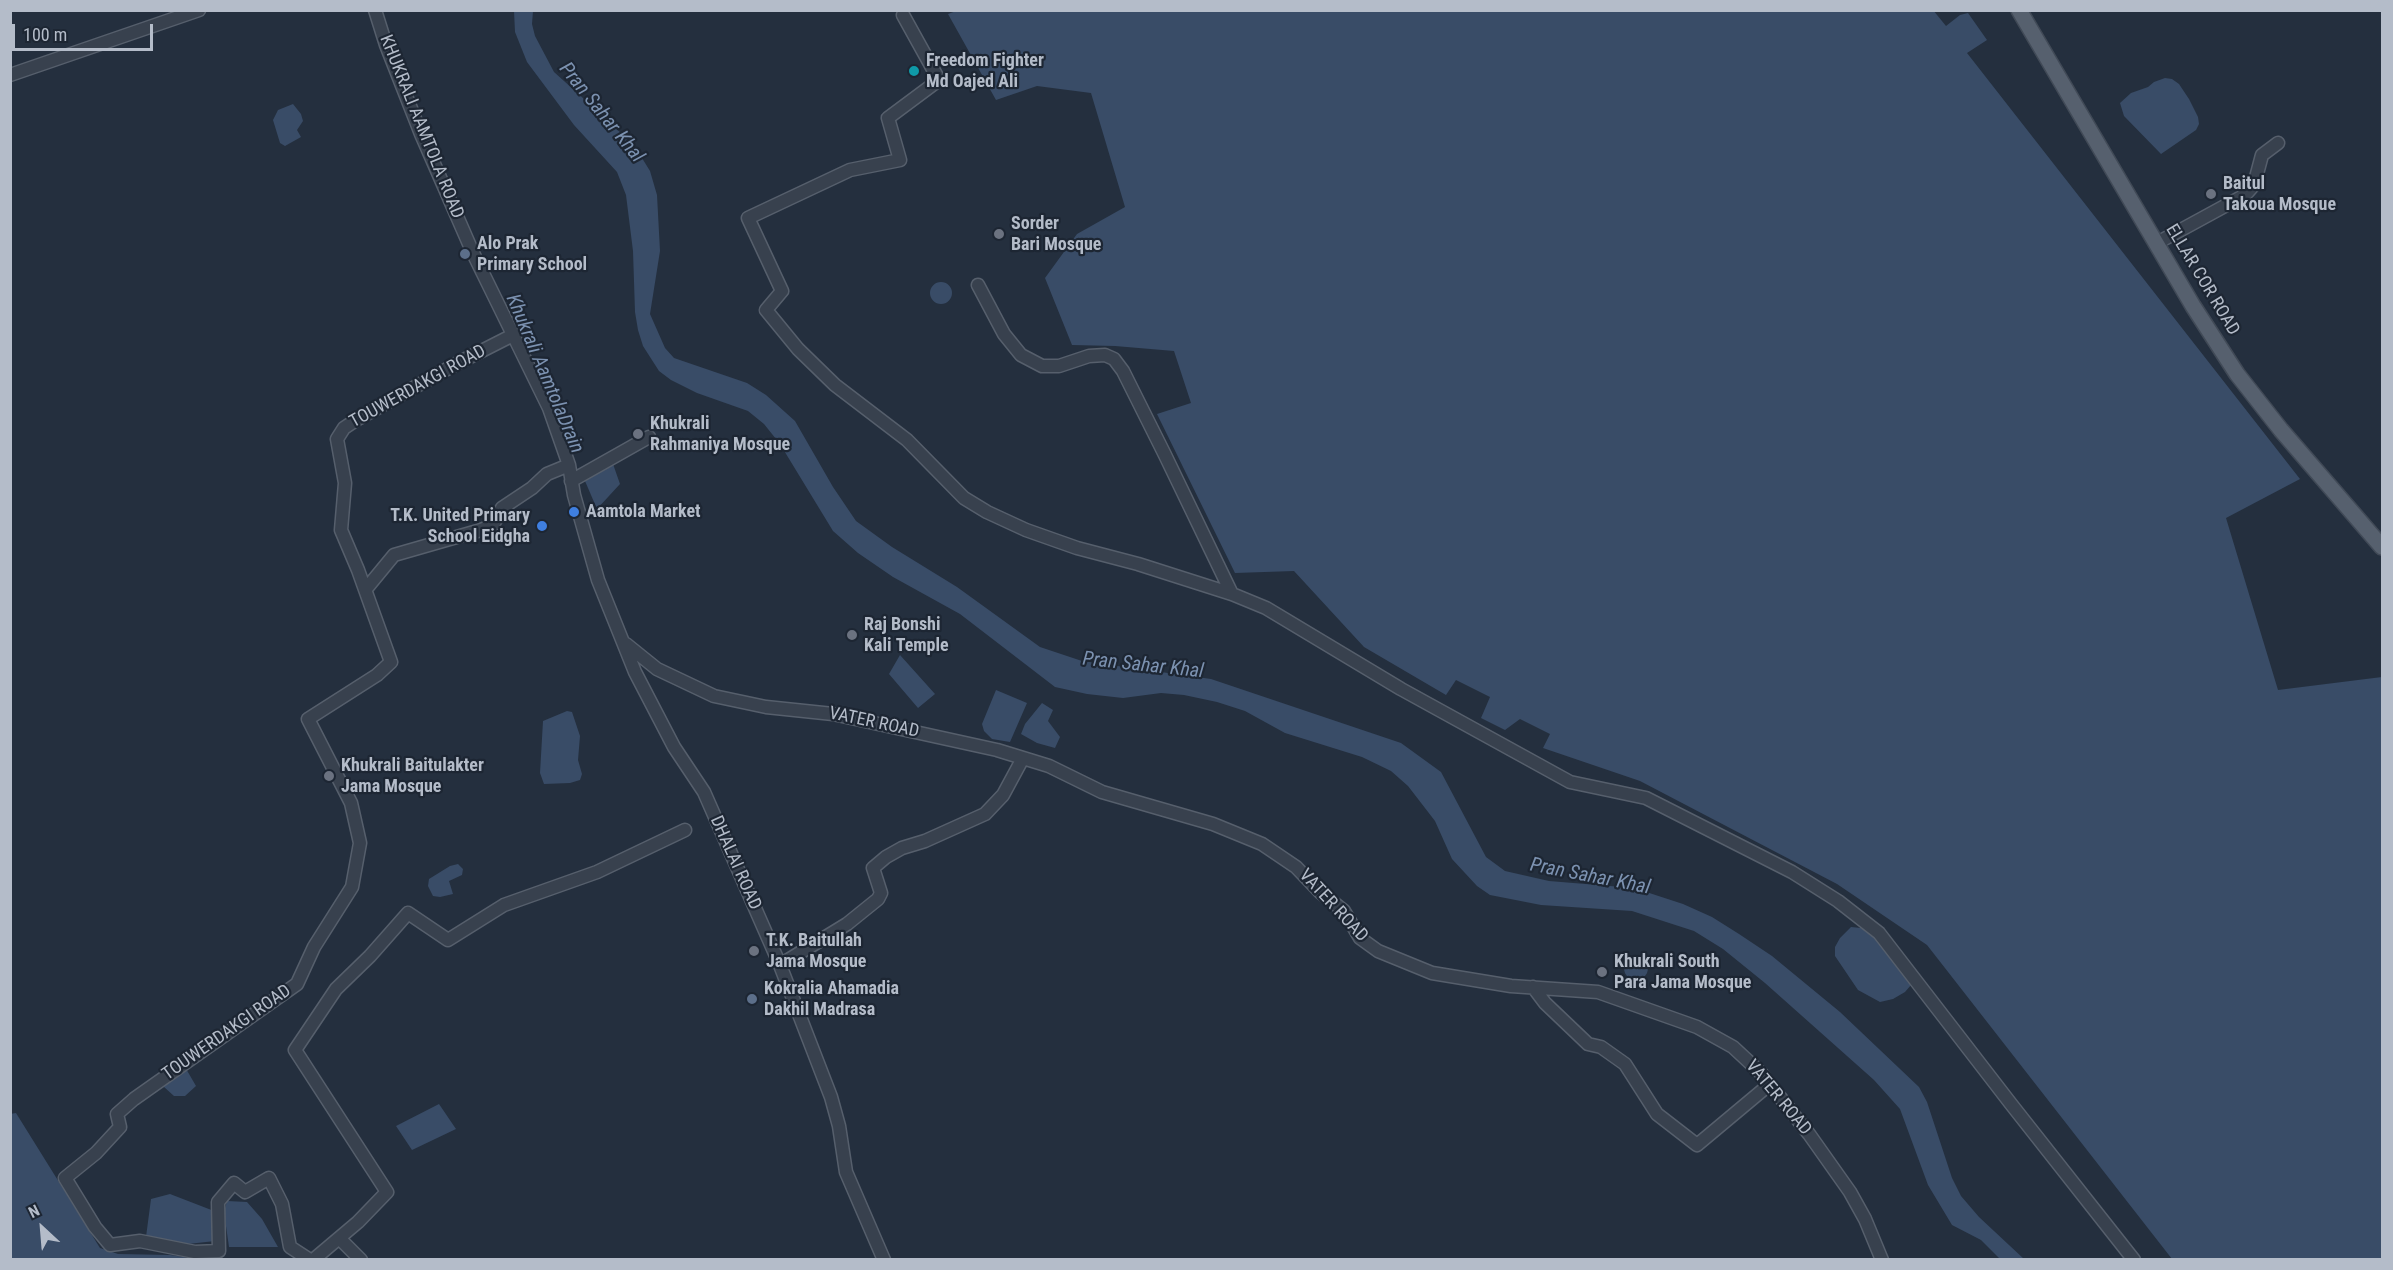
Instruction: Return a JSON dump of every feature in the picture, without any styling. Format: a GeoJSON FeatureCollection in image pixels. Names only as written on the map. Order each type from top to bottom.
{"type":"FeatureCollection","features":[{"type":"Feature","properties":{"kind":"main road","name":"ELLAR COR ROAD"},"geometry":{"type":"LineString","coordinates":[[2019,10],[2193,306],[2237,374],[2281,430],[2381,543]]}},
{"type":"Feature","properties":{"kind":"street"},"geometry":{"type":"LineString","coordinates":[[10,75],[199,10]]}},
{"type":"Feature","properties":{"kind":"street","name":"KHUKRALI AAMTOLA ROAD"},"geometry":{"type":"LineString","coordinates":[[375,10],[386,45],[473,253],[549,408],[569,465],[571,481],[598,580],[626,644]]}},
{"type":"Feature","properties":{"kind":"street"},"geometry":{"type":"LineString","coordinates":[[905,12],[939,80],[888,118],[900,160],[850,170],[748,218],[782,291],[766,310],[798,349],[835,384],[907,440],[964,498],[1026,530],[1077,548],[1138,564],[1232,594],[1266,608],[1401,689],[1570,782],[1646,798],[1750,853],[1792,872],[1838,901],[1879,933],[2134,1260]]}},
{"type":"Feature","properties":{"kind":"street"},"geometry":{"type":"LineString","coordinates":[[2157,243],[2245,195],[2254,185],[2262,155],[2278,144]]}},
{"type":"Feature","properties":{"kind":"street"},"geometry":{"type":"LineString","coordinates":[[978,285],[1004,334],[1021,355],[1032,361],[1042,366],[1059,366],[1089,356],[1106,355],[1114,359],[1123,371],[1232,594]]}},
{"type":"Feature","properties":{"kind":"street","name":"TOUWERDAKGI ROAD"},"geometry":{"type":"LineString","coordinates":[[513,335],[399,395],[348,425],[337,440],[345,483],[341,530],[366,589],[391,662],[377,675],[308,719],[351,803],[360,843],[352,887],[314,947],[297,984],[134,1099],[117,1114],[120,1127],[96,1153],[65,1178],[94,1227],[110,1245],[140,1242],[195,1252],[219,1251],[218,1202],[234,1183],[245,1192],[269,1178],[282,1204],[290,1248],[311,1260],[339,1238],[387,1192],[294,1050],[336,989],[408,913],[448,940],[504,906],[597,872],[655,842],[685,830]]}},
{"type":"Feature","properties":{"kind":"street"},"geometry":{"type":"LineString","coordinates":[[571,481],[650,438]]}},
{"type":"Feature","properties":{"kind":"street"},"geometry":{"type":"LineString","coordinates":[[366,589],[394,555],[493,525],[502,508],[532,489],[547,474],[569,465]]}},
{"type":"Feature","properties":{"kind":"street","name":"VATER ROAD"},"geometry":{"type":"LineString","coordinates":[[626,644],[657,669],[714,696],[766,707],[833,714],[955,739],[1023,758],[1072,775],[1102,792],[1213,824],[1262,844],[1296,867],[1320,892],[1344,911],[1360,938],[1378,951],[1398,961],[1432,973],[1512,986],[1598,992],[1697,1027],[1733,1047],[1770,1084],[1850,1192],[1865,1219],[1882,1260]]}},
{"type":"Feature","properties":{"kind":"street","name":"DHALAI ROAD"},"geometry":{"type":"LineString","coordinates":[[626,644],[636,672],[674,747],[704,792],[780,965],[831,1097],[839,1126],[846,1172],[884,1260]]}},
{"type":"Feature","properties":{"kind":"street"},"geometry":{"type":"LineString","coordinates":[[780,965],[847,924],[878,899],[881,892],[873,868],[886,857],[902,848],[925,841],[985,814],[1003,795],[1023,758]]}},
{"type":"Feature","properties":{"kind":"street"},"geometry":{"type":"LineString","coordinates":[[1533,987],[1545,1003],[1588,1044],[1601,1047],[1625,1064],[1657,1114],[1697,1145],[1770,1084]]}},
{"type":"Feature","properties":{"kind":"street"},"geometry":{"type":"LineString","coordinates":[[339,1238],[361,1260]]}},
{"type":"Feature","properties":{"kind":"water"},"geometry":{"type":"Polygon","coordinates":[[[959,10],[1933,10],[1946,26],[1960,15],[1968,13],[1987,40],[1967,53],[2300,479],[2226,518],[2278,690],[2382,677],[2382,1259],[2172,1259],[1927,945],[1837,884],[1640,781],[1543,748],[1550,734],[1520,719],[1505,730],[1481,718],[1490,697],[1456,680],[1446,695],[1364,647],[1294,571],[1235,573],[1157,414],[1191,403],[1174,351],[1072,345],[1045,278],[1077,234],[1125,207],[1091,93],[1037,86],[996,100],[948,14],[959,10]]]}},
{"type":"Feature","properties":{"kind":"water"},"geometry":{"type":"Polygon","coordinates":[[[514,11],[533,11],[532,24],[535,36],[554,72],[614,126],[637,150],[650,171],[657,195],[660,251],[650,314],[665,348],[674,358],[747,383],[766,395],[795,421],[833,487],[856,521],[892,547],[957,587],[1040,647],[1082,661],[1211,679],[1401,743],[1441,772],[1486,857],[1505,871],[1549,881],[1634,888],[1683,904],[1712,917],[1739,934],[1772,956],[1840,1012],[1919,1087],[1927,1102],[1952,1178],[1961,1196],[1979,1217],[2024,1259],[2000,1259],[1981,1240],[1952,1225],[1928,1185],[1900,1109],[1874,1080],[1765,983],[1723,949],[1694,931],[1632,911],[1541,905],[1490,895],[1477,886],[1452,859],[1435,821],[1408,786],[1391,771],[1362,757],[1285,733],[1245,711],[1217,702],[1161,693],[1123,698],[1087,694],[1055,687],[960,614],[893,577],[858,553],[833,531],[780,444],[764,424],[748,411],[697,393],[671,380],[659,371],[643,346],[635,312],[633,251],[626,195],[617,172],[574,125],[527,62],[515,32],[514,11]]]}},
{"type":"Feature","properties":{"kind":"water"},"geometry":{"type":"Polygon","coordinates":[[[2165,78],[2172,79],[2179,84],[2198,117],[2199,124],[2196,130],[2161,154],[2124,116],[2120,103],[2131,93],[2165,78]]]}},
{"type":"Feature","properties":{"kind":"water"},"geometry":{"type":"Polygon","coordinates":[[[293,104],[301,114],[303,121],[297,130],[301,137],[285,146],[280,143],[273,120],[278,110],[293,104]]]}},
{"type":"Feature","properties":{"kind":"water"},"geometry":{"type":"Polygon","coordinates":[[[941,282],[949,285],[952,293],[949,301],[941,304],[933,301],[930,293],[933,285],[941,282]]]}},
{"type":"Feature","properties":{"kind":"water"},"geometry":{"type":"Polygon","coordinates":[[[613,464],[620,484],[597,509],[585,481],[613,464]]]}},
{"type":"Feature","properties":{"kind":"water"},"geometry":{"type":"Polygon","coordinates":[[[900,655],[935,694],[918,708],[889,674],[900,655]]]}},
{"type":"Feature","properties":{"kind":"water"},"geometry":{"type":"Polygon","coordinates":[[[996,690],[1027,703],[1010,742],[992,739],[984,731],[982,724],[996,690]]]}},
{"type":"Feature","properties":{"kind":"water"},"geometry":{"type":"Polygon","coordinates":[[[1042,703],[1053,710],[1048,721],[1060,737],[1055,748],[1037,743],[1021,734],[1025,724],[1042,703]]]}},
{"type":"Feature","properties":{"kind":"water"},"geometry":{"type":"Polygon","coordinates":[[[567,711],[572,712],[580,736],[578,760],[582,774],[580,780],[570,783],[544,784],[540,773],[543,721],[567,711]]]}},
{"type":"Feature","properties":{"kind":"water"},"geometry":{"type":"Polygon","coordinates":[[[458,864],[463,869],[462,875],[449,881],[453,894],[433,896],[428,886],[429,879],[450,866],[458,864]]]}},
{"type":"Feature","properties":{"kind":"water"},"geometry":{"type":"Polygon","coordinates":[[[1851,927],[1861,928],[1874,937],[1900,967],[1911,985],[1905,992],[1893,999],[1880,1002],[1858,990],[1835,956],[1835,947],[1851,927]]]}},
{"type":"Feature","properties":{"kind":"water"},"geometry":{"type":"Polygon","coordinates":[[[1636,956],[1644,960],[1648,968],[1644,976],[1636,980],[1628,976],[1624,968],[1628,960],[1636,956]]]}},
{"type":"Feature","properties":{"kind":"water"},"geometry":{"type":"Polygon","coordinates":[[[185,1067],[196,1086],[185,1096],[174,1096],[164,1087],[164,1082],[185,1067]]]}},
{"type":"Feature","properties":{"kind":"water"},"geometry":{"type":"Polygon","coordinates":[[[439,1104],[456,1129],[412,1150],[396,1126],[439,1104]]]}},
{"type":"Feature","properties":{"kind":"water"},"geometry":{"type":"Polygon","coordinates":[[[16,1113],[100,1248],[118,1254],[170,1255],[197,1259],[11,1259],[10,1114],[16,1113]]]}},
{"type":"Feature","properties":{"kind":"water"},"geometry":{"type":"Polygon","coordinates":[[[170,1194],[214,1211],[215,1241],[188,1244],[146,1237],[151,1199],[170,1194]]]}},
{"type":"Feature","properties":{"kind":"water"},"geometry":{"type":"Polygon","coordinates":[[[227,1201],[247,1202],[262,1219],[278,1247],[229,1247],[224,1212],[227,1201]]]}},
{"type":"Feature","properties":{"kind":"place","name":"Freedom Fighter Md Oajed Ali"},"geometry":{"type":"Point","coordinates":[914,71]}},
{"type":"Feature","properties":{"kind":"place","name":"Baitul Takoua Mosque"},"geometry":{"type":"Point","coordinates":[2211,194]}},
{"type":"Feature","properties":{"kind":"place","name":"Sorder Bari Mosque"},"geometry":{"type":"Point","coordinates":[999,234]}},
{"type":"Feature","properties":{"kind":"place","name":"Alo Prak Primary School"},"geometry":{"type":"Point","coordinates":[465,254]}},
{"type":"Feature","properties":{"kind":"place","name":"Khukrali Rahmaniya Mosque"},"geometry":{"type":"Point","coordinates":[638,434]}},
{"type":"Feature","properties":{"kind":"place","name":"Aamtola Market"},"geometry":{"type":"Point","coordinates":[574,512]}},
{"type":"Feature","properties":{"kind":"place","name":"T.K. United Primary School Eidgha"},"geometry":{"type":"Point","coordinates":[542,526]}},
{"type":"Feature","properties":{"kind":"place","name":"Raj Bonshi Kali Temple"},"geometry":{"type":"Point","coordinates":[852,635]}},
{"type":"Feature","properties":{"kind":"place","name":"Khukrali Baitulakter Jama Mosque"},"geometry":{"type":"Point","coordinates":[329,776]}},
{"type":"Feature","properties":{"kind":"place","name":"T.K. Baitullah Jama Mosque"},"geometry":{"type":"Point","coordinates":[754,951]}},
{"type":"Feature","properties":{"kind":"place","name":"Khukrali South Para Jama Mosque"},"geometry":{"type":"Point","coordinates":[1602,972]}},
{"type":"Feature","properties":{"kind":"place","name":"Kokralia Ahamadia Dakhil Madrasa"},"geometry":{"type":"Point","coordinates":[752,999]}},
{"type":"Feature","properties":{"kind":"water label","name":"Pran Sahar Khal"},"geometry":{"type":"Point","coordinates":[601,113]}},
{"type":"Feature","properties":{"kind":"water label","name":"Khukrali AamtolaDrain"},"geometry":{"type":"Point","coordinates":[544,374]}},
{"type":"Feature","properties":{"kind":"water label","name":"Pran Sahar Khal"},"geometry":{"type":"Point","coordinates":[1143,666]}},
{"type":"Feature","properties":{"kind":"water label","name":"Pran Sahar Khal"},"geometry":{"type":"Point","coordinates":[1590,877]}}]}
